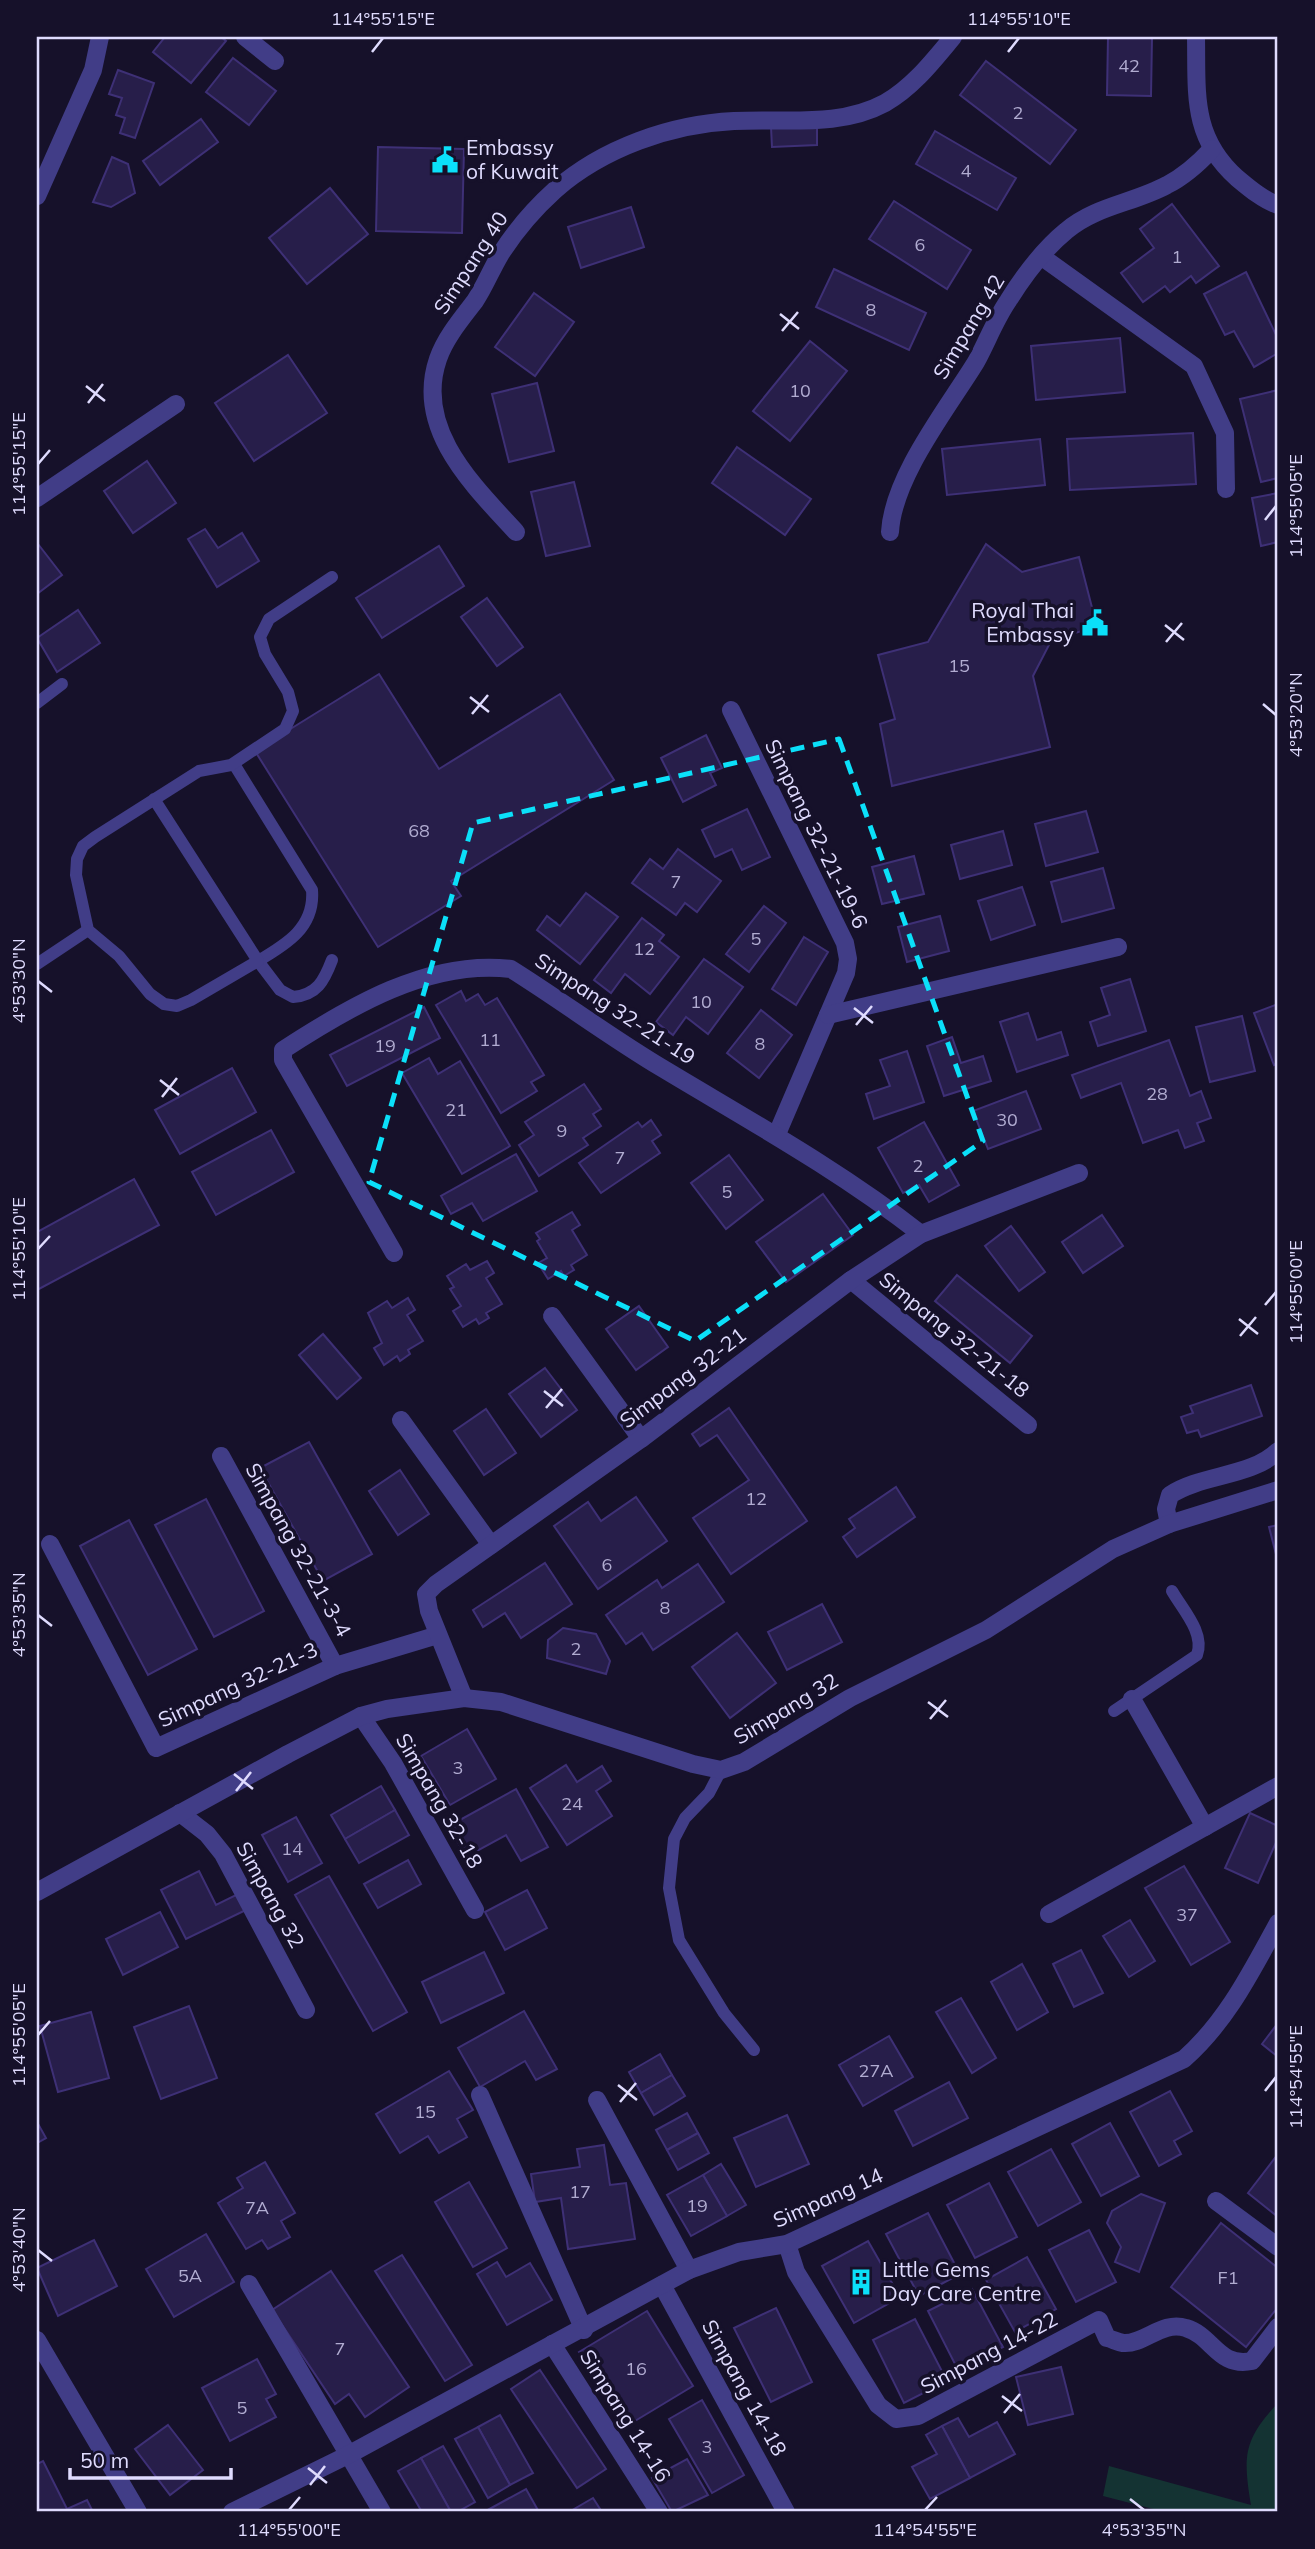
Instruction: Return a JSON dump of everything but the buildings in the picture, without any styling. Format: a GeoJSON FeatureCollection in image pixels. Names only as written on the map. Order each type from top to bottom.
{"type":"FeatureCollection","features":[{"type":"Feature","properties":{"kind":"street"},"geometry":{"type":"LineString","coordinates":[[37,196],[93,70],[100,37]]}},
{"type":"Feature","properties":{"kind":"street"},"geometry":{"type":"LineString","coordinates":[[245,37],[275,61]]}},
{"type":"Feature","properties":{"kind":"street","name":"Simpang 40"},"geometry":{"type":"LineString","coordinates":[[516,532],[477,492],[449,450],[435,420],[432,390],[438,358],[523,222],[556,189],[592,164],[626,146],[662,134],[734,121],[812,120],[850,116],[884,103],[909,86],[953,37]]}},
{"type":"Feature","properties":{"kind":"street"},"geometry":{"type":"LineString","coordinates":[[1196,37],[1197,110],[1212,149],[1228,170],[1247,187],[1278,205]]}},
{"type":"Feature","properties":{"kind":"street","name":"Simpang 42"},"geometry":{"type":"LineString","coordinates":[[890,532],[891,514],[913,465],[982,351],[1007,301],[1042,257],[1066,231],[1092,214],[1166,186],[1190,172],[1212,149]]}},
{"type":"Feature","properties":{"kind":"street"},"geometry":{"type":"LineString","coordinates":[[1042,257],[1194,366],[1225,433],[1226,489]]}},
{"type":"Feature","properties":{"kind":"street"},"geometry":{"type":"LineString","coordinates":[[37,498],[176,404]]}},
{"type":"Feature","properties":{"kind":"street","name":"Simpang 32-21-19-6"},"geometry":{"type":"LineString","coordinates":[[731,710],[845,943],[848,959],[846,972],[777,1134]]}},
{"type":"Feature","properties":{"kind":"street"},"geometry":{"type":"LineString","coordinates":[[828,1015],[1118,947]]}},
{"type":"Feature","properties":{"kind":"street","name":"Simpang 32-21-19"},"geometry":{"type":"LineString","coordinates":[[394,1253],[283,1060],[283,1050],[391,988],[486,966],[511,969],[660,1067],[777,1134],[874,1197],[921,1234]]}},
{"type":"Feature","properties":{"kind":"street","name":"Simpang 32-21"},"geometry":{"type":"LineString","coordinates":[[464,1698],[438,1635],[426,1594],[641,1439],[851,1280],[921,1234],[1079,1173]]}},
{"type":"Feature","properties":{"kind":"street","name":"Simpang 32-21-18"},"geometry":{"type":"LineString","coordinates":[[851,1280],[1028,1425]]}},
{"type":"Feature","properties":{"kind":"street"},"geometry":{"type":"LineString","coordinates":[[552,1316],[641,1439]]}},
{"type":"Feature","properties":{"kind":"street"},"geometry":{"type":"LineString","coordinates":[[401,1420],[491,1545]]}},
{"type":"Feature","properties":{"kind":"street"},"geometry":{"type":"LineString","coordinates":[[1170,1524],[1166,1509],[1170,1495],[1201,1480],[1253,1465],[1278,1451]]}},
{"type":"Feature","properties":{"kind":"street","name":"Simpang 32-21-3-4"},"geometry":{"type":"LineString","coordinates":[[221,1456],[335,1666]]}},
{"type":"Feature","properties":{"kind":"street","name":"Simpang 32"},"geometry":{"type":"LineString","coordinates":[[37,1892],[361,1716],[387,1709],[464,1698],[501,1702],[693,1764],[721,1770],[744,1762],[850,1698],[986,1630],[1113,1549],[1170,1524],[1278,1490]]}},
{"type":"Feature","properties":{"kind":"street","name":"Simpang 32-21-3"},"geometry":{"type":"LineString","coordinates":[[50,1544],[156,1748],[335,1666],[438,1635]]}},
{"type":"Feature","properties":{"kind":"street"},"geometry":{"type":"LineString","coordinates":[[1132,1699],[1205,1828]]}},
{"type":"Feature","properties":{"kind":"street","name":"Simpang 32-18"},"geometry":{"type":"LineString","coordinates":[[361,1716],[393,1763],[475,1910]]}},
{"type":"Feature","properties":{"kind":"street"},"geometry":{"type":"LineString","coordinates":[[1049,1914],[1278,1786]]}},
{"type":"Feature","properties":{"kind":"street","name":"Simpang 32"},"geometry":{"type":"LineString","coordinates":[[180,1813],[207,1834],[223,1854],[306,2010]]}},
{"type":"Feature","properties":{"kind":"street","name":"Simpang 14"},"geometry":{"type":"LineString","coordinates":[[232,2512],[348,2455],[552,2344],[584,2330],[689,2270],[739,2252],[787,2244],[1184,2059],[1208,2038],[1236,2000],[1278,1923]]}},
{"type":"Feature","properties":{"kind":"street"},"geometry":{"type":"LineString","coordinates":[[480,2095],[584,2330]]}},
{"type":"Feature","properties":{"kind":"street"},"geometry":{"type":"LineString","coordinates":[[597,2100],[689,2270]]}},
{"type":"Feature","properties":{"kind":"street"},"geometry":{"type":"LineString","coordinates":[[1216,2201],[1278,2247]]}},
{"type":"Feature","properties":{"kind":"street","name":"Simpang 14-22"},"geometry":{"type":"LineString","coordinates":[[787,2244],[803,2283],[878,2405],[896,2419],[918,2416],[1099,2320],[1107,2338],[1125,2343],[1164,2327],[1187,2328],[1229,2360],[1239,2363],[1252,2361],[1278,2327]]}},
{"type":"Feature","properties":{"kind":"street"},"geometry":{"type":"LineString","coordinates":[[249,2284],[382,2512]]}},
{"type":"Feature","properties":{"kind":"street","name":"Simpang 14-18"},"geometry":{"type":"LineString","coordinates":[[662,2285],[786,2512]]}},
{"type":"Feature","properties":{"kind":"street","name":"Simpang 14-16"},"geometry":{"type":"LineString","coordinates":[[552,2344],[659,2512]]}},
{"type":"Feature","properties":{"kind":"street"},"geometry":{"type":"LineString","coordinates":[[39,2350],[138,2512]]}},
{"type":"Feature","properties":{"kind":"lane"},"geometry":{"type":"LineString","coordinates":[[234,764],[312,890],[313,905],[307,923],[289,942],[191,1000],[177,1006],[164,1004],[150,994],[119,956],[89,930],[76,874],[77,859],[83,846],[154,799],[199,771],[234,764],[285,729],[293,711],[288,692],[265,654],[260,637],[269,619],[332,577]]}},
{"type":"Feature","properties":{"kind":"lane"},"geometry":{"type":"LineString","coordinates":[[37,703],[62,684]]}},
{"type":"Feature","properties":{"kind":"lane"},"geometry":{"type":"LineString","coordinates":[[154,799],[258,961],[280,990],[293,997],[315,990],[324,980],[332,960]]}},
{"type":"Feature","properties":{"kind":"lane"},"geometry":{"type":"LineString","coordinates":[[37,964],[89,930]]}},
{"type":"Feature","properties":{"kind":"lane"},"geometry":{"type":"LineString","coordinates":[[1114,1710],[1197,1655],[1201,1644],[1198,1634],[1172,1591]]}},
{"type":"Feature","properties":{"kind":"lane"},"geometry":{"type":"LineString","coordinates":[[721,1770],[709,1793],[685,1818],[674,1839],[669,1888],[679,1940],[724,2013],[754,2050]]}},
{"type":"Feature","properties":{"kind":"highlighted area"},"geometry":{"type":"Polygon","coordinates":[[[839,739],[983,1141],[695,1341],[369,1182],[473,823],[839,739]]]}},
{"type":"Feature","properties":{"kind":"green space"},"geometry":{"type":"Polygon","coordinates":[[[1278,2403],[1278,2512],[1165,2512],[1103,2496],[1109,2466],[1251,2505],[1247,2474],[1248,2450],[1258,2428],[1278,2403]]]}},
{"type":"Feature","properties":{"kind":"place","name":"Embassy of Kuwait"},"geometry":{"type":"Point","coordinates":[445,160]}},
{"type":"Feature","properties":{"kind":"place","name":"Royal Thai Embassy"},"geometry":{"type":"Point","coordinates":[1095,623]}},
{"type":"Feature","properties":{"kind":"place","name":"Little Gems Day Care Centre"},"geometry":{"type":"Point","coordinates":[861,2282]}}]}
